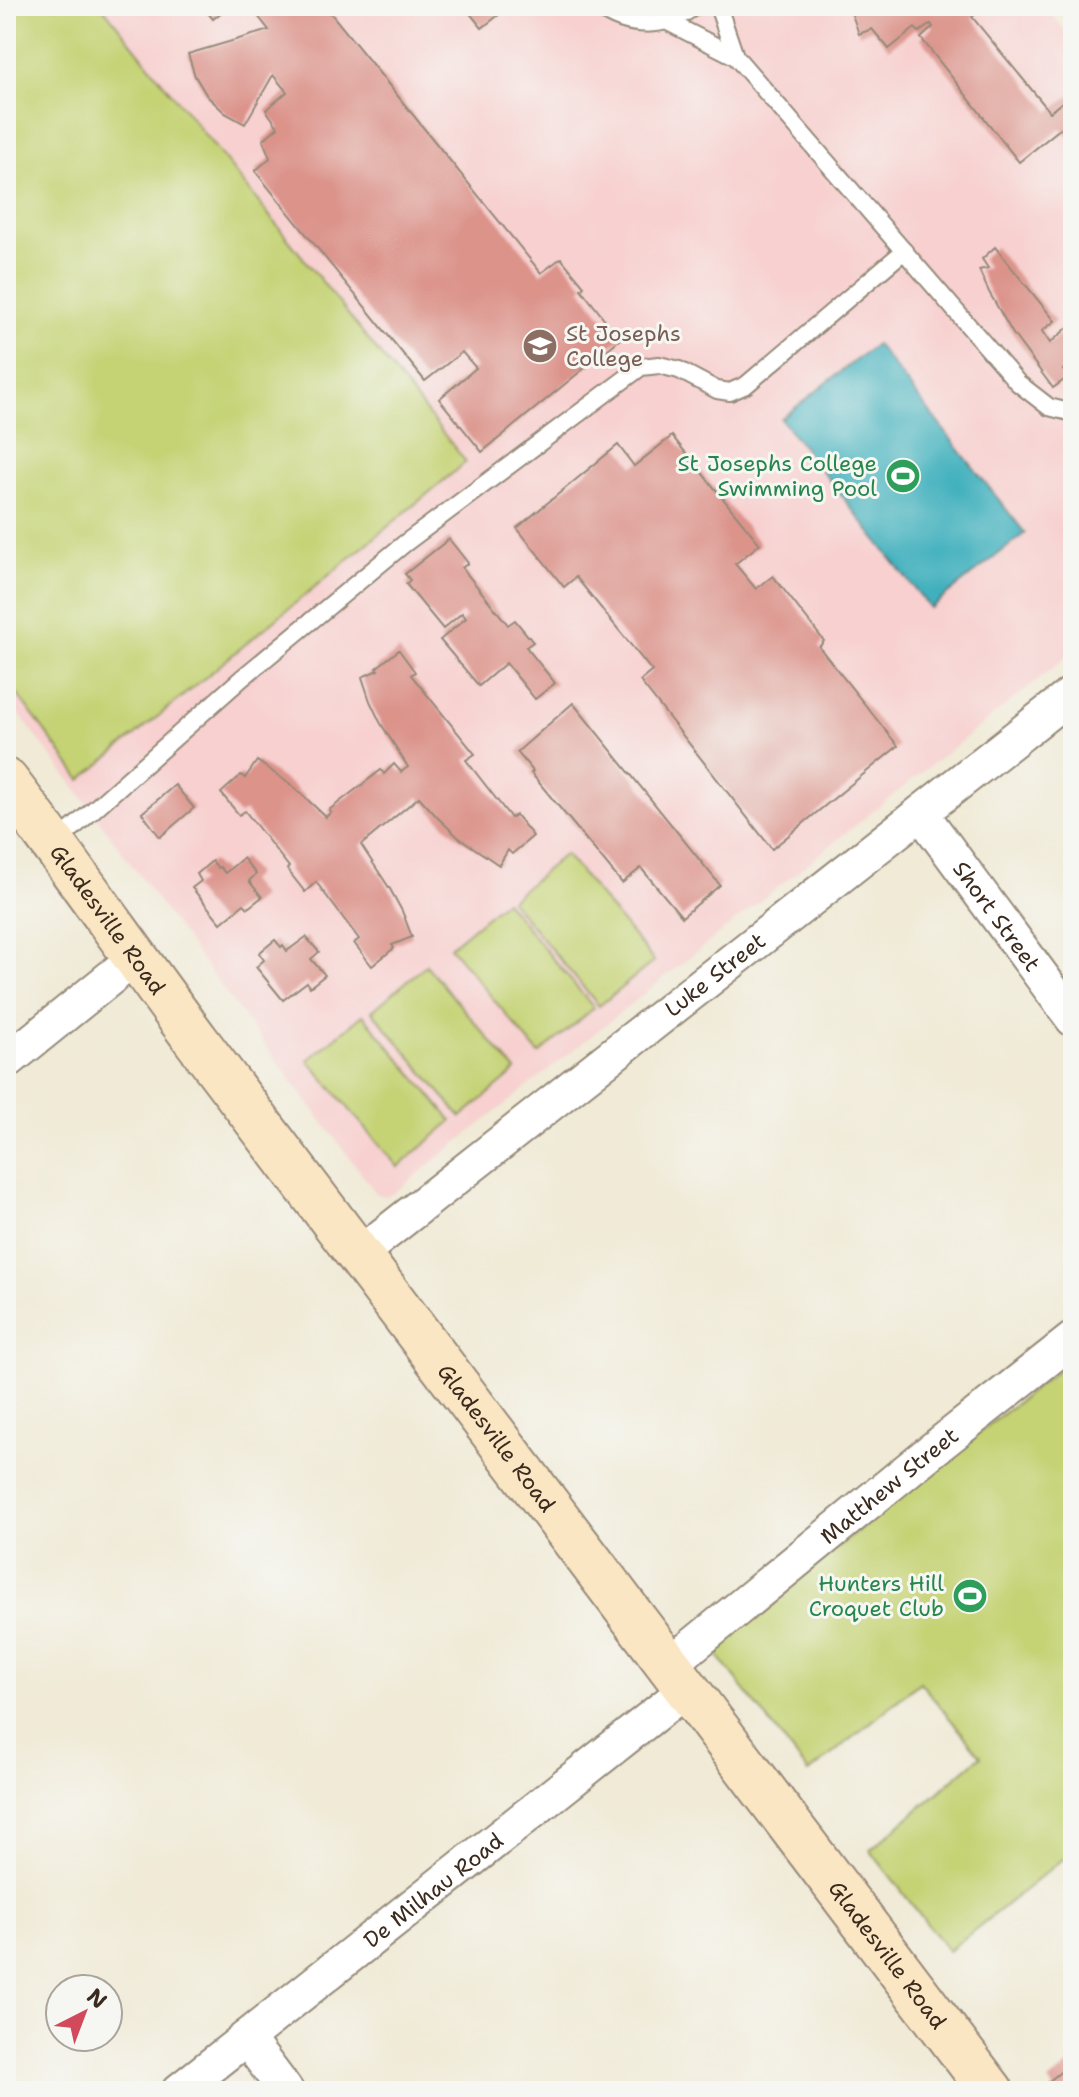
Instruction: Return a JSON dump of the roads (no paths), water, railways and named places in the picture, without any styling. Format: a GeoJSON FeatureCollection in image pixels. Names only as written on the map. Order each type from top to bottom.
{"type":"FeatureCollection","features":[{"type":"Feature","properties":{"kind":"street","name":"Luke Street"},"geometry":{"type":"LineString","coordinates":[[358,1255],[1073,693]]}},
{"type":"Feature","properties":{"kind":"street","name":"Gladesville Road"},"geometry":{"type":"LineString","coordinates":[[6,781],[358,1255],[991,2091]]}},
{"type":"Feature","properties":{"kind":"street","name":"Short Street"},"geometry":{"type":"LineString","coordinates":[[921,813],[1073,1019]]}},
{"type":"Feature","properties":{"kind":"street"},"geometry":{"type":"LineString","coordinates":[[6,1062],[135,958]]}},
{"type":"Feature","properties":{"kind":"street","name":"Matthew Street"},"geometry":{"type":"LineString","coordinates":[[678,1677],[931,1451],[1073,1339]]}},
{"type":"Feature","properties":{"kind":"street","name":"De Milhau Road"},"geometry":{"type":"LineString","coordinates":[[179,2091],[678,1677]]}},
{"type":"Feature","properties":{"kind":"street"},"geometry":{"type":"LineString","coordinates":[[246,2038],[286,2091]]}},
{"type":"Feature","properties":{"kind":"lane"},"geometry":{"type":"LineString","coordinates":[[597,6],[620,20],[644,25],[668,22],[695,6]]}},
{"type":"Feature","properties":{"kind":"lane"},"geometry":{"type":"LineString","coordinates":[[718,6],[735,56],[1018,383],[1049,407],[1073,413]]}},
{"type":"Feature","properties":{"kind":"lane"},"geometry":{"type":"LineString","coordinates":[[668,22],[735,56]]}},
{"type":"Feature","properties":{"kind":"lane"},"geometry":{"type":"LineString","coordinates":[[54,844],[242,678],[404,544],[641,367],[659,365],[679,370],[717,390],[730,392],[746,385],[904,251]]}},
{"type":"Feature","properties":{"kind":"water","name":"St Josephs College Swimming Pool"},"geometry":{"type":"Polygon","coordinates":[[[876,344],[1025,533],[930,608],[781,419],[876,344]]]}},
{"type":"Feature","properties":{"kind":"place","name":"St Josephs College"},"geometry":{"type":"Point","coordinates":[540,346]}},
{"type":"Feature","properties":{"kind":"place","name":"St Josephs College Swimming Pool"},"geometry":{"type":"Point","coordinates":[903,476]}},
{"type":"Feature","properties":{"kind":"place","name":"Hunters Hill Croquet Club"},"geometry":{"type":"Point","coordinates":[970,1596]}}]}
